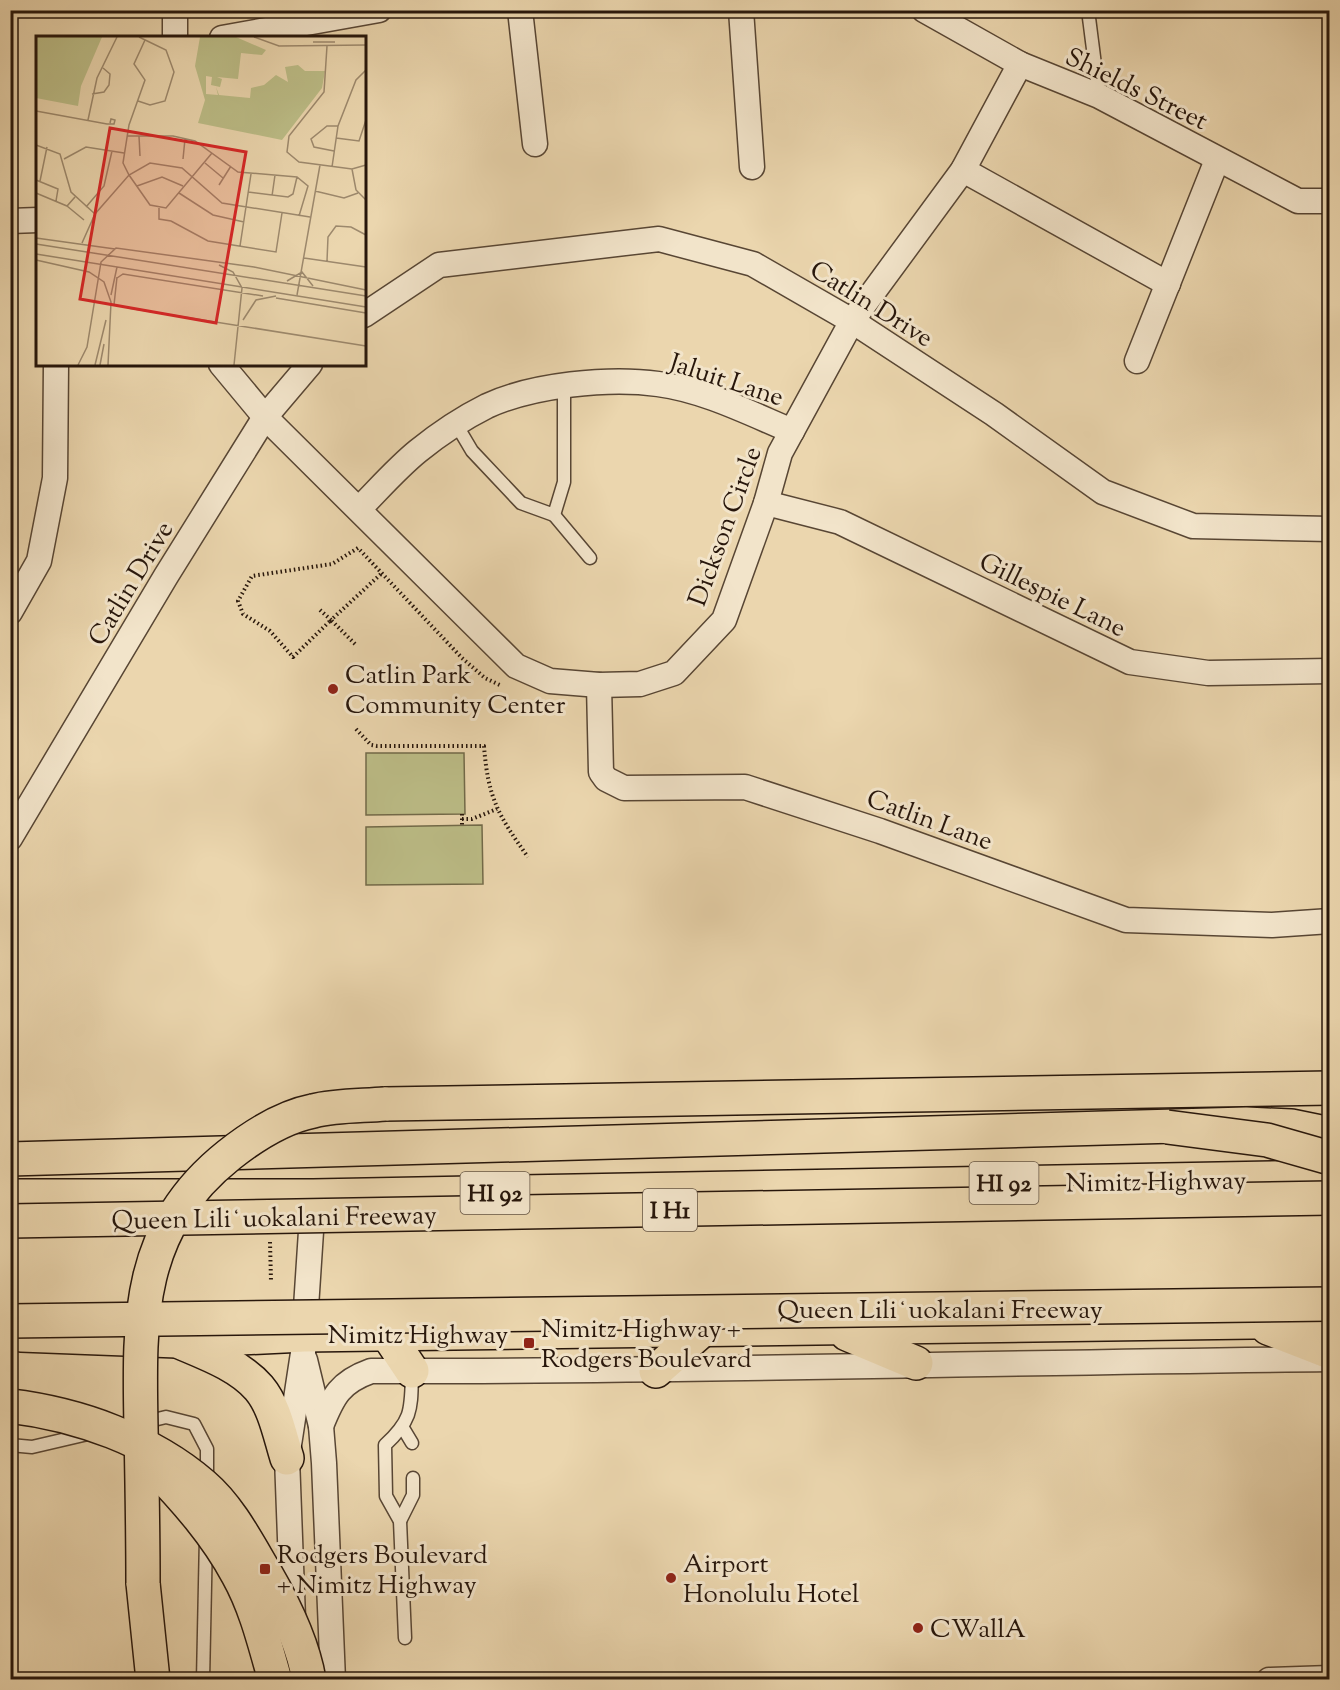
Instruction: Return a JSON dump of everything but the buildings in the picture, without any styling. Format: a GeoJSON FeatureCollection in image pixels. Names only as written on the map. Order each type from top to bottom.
{"type":"FeatureCollection","features":[{"type":"Feature","properties":{"kind":"main road"},"geometry":{"type":"LineString","coordinates":[[153,1680],[143,1583],[140,1351],[148,1276],[162,1238],[203,1176],[254,1135],[312,1111],[385,1104],[1329,1088]]}},
{"type":"Feature","properties":{"kind":"main road"},"geometry":{"type":"LineString","coordinates":[[10,1159],[1257,1125],[1291,1126],[1329,1134]]}},
{"type":"Feature","properties":{"kind":"main road"},"geometry":{"type":"LineString","coordinates":[[1167,1127],[1267,1140],[1326,1180]]}},
{"type":"Feature","properties":{"kind":"main road","name":"Nimitz Highway"},"geometry":{"type":"LineString","coordinates":[[10,1196],[313,1196],[1326,1180]]}},
{"type":"Feature","properties":{"kind":"main road","name":"Queen Liliʻuokalani Freeway"},"geometry":{"type":"LineString","coordinates":[[10,1221],[1326,1180]]}},
{"type":"Feature","properties":{"kind":"main road","name":"Queen Liliʻuokalani Freeway"},"geometry":{"type":"LineString","coordinates":[[10,1320],[1329,1304]]}},
{"type":"Feature","properties":{"kind":"main road","name":"Nimitz Highway"},"geometry":{"type":"LineString","coordinates":[[10,1335],[304,1344],[388,1335],[1329,1321]]}},
{"type":"Feature","properties":{"kind":"main road"},"geometry":{"type":"LineString","coordinates":[[1252,1322],[1329,1352]]}},
{"type":"Feature","properties":{"kind":"main road"},"geometry":{"type":"LineString","coordinates":[[837,1330],[916,1363]]}},
{"type":"Feature","properties":{"kind":"main road"},"geometry":{"type":"LineString","coordinates":[[656,1371],[700,1332]]}},
{"type":"Feature","properties":{"kind":"main road"},"geometry":{"type":"LineString","coordinates":[[388,1335],[412,1371]]}},
{"type":"Feature","properties":{"kind":"main road"},"geometry":{"type":"LineString","coordinates":[[177,1341],[234,1369],[260,1389],[271,1410],[287,1458]]}},
{"type":"Feature","properties":{"kind":"main road"},"geometry":{"type":"LineString","coordinates":[[10,1406],[42,1410],[86,1421],[167,1460],[204,1485],[239,1529],[277,1594],[307,1666],[309,1680]]}},
{"type":"Feature","properties":{"kind":"main road"},"geometry":{"type":"LineString","coordinates":[[126,1439],[201,1518],[239,1576],[260,1626],[275,1680]]}},
{"type":"Feature","properties":{"kind":"main road"},"geometry":{"type":"LineString","coordinates":[[134,1680],[143,1583]]}},
{"type":"Feature","properties":{"kind":"street"},"geometry":{"type":"LineString","coordinates":[[175,10],[175,36]]}},
{"type":"Feature","properties":{"kind":"street"},"geometry":{"type":"LineString","coordinates":[[245,36],[292,32],[379,10]]}},
{"type":"Feature","properties":{"kind":"street"},"geometry":{"type":"LineString","coordinates":[[520,10],[535,144]]}},
{"type":"Feature","properties":{"kind":"street"},"geometry":{"type":"LineString","coordinates":[[741,10],[752,167]]}},
{"type":"Feature","properties":{"kind":"street","name":"Shields Street"},"geometry":{"type":"LineString","coordinates":[[924,10],[1020,64],[1099,96],[1298,201],[1329,201]]}},
{"type":"Feature","properties":{"kind":"street","name":"Dickson Circle"},"geometry":{"type":"LineString","coordinates":[[223,366],[265,417],[516,666],[550,681],[600,685],[640,684],[674,674],[724,620],[766,503],[780,453],[852,321],[963,170],[1020,64]]}},
{"type":"Feature","properties":{"kind":"street"},"geometry":{"type":"LineString","coordinates":[[1137,361],[1217,160]]}},
{"type":"Feature","properties":{"kind":"street"},"geometry":{"type":"LineString","coordinates":[[963,170],[1168,284]]}},
{"type":"Feature","properties":{"kind":"street"},"geometry":{"type":"LineString","coordinates":[[10,221],[36,220]]}},
{"type":"Feature","properties":{"kind":"street","name":"Catlin Drive"},"geometry":{"type":"LineString","coordinates":[[366,314],[439,265],[659,239],[753,264],[852,321],[994,414],[1103,492],[1193,526],[1329,529]]}},
{"type":"Feature","properties":{"kind":"street"},"geometry":{"type":"LineString","coordinates":[[10,612],[39,561],[55,478],[56,366]]}},
{"type":"Feature","properties":{"kind":"street","name":"Catlin Drive"},"geometry":{"type":"LineString","coordinates":[[10,838],[166,576],[265,417],[308,366]]}},
{"type":"Feature","properties":{"kind":"street","name":"Jaluit Lane"},"geometry":{"type":"LineString","coordinates":[[359,509],[417,452],[456,424],[488,406],[526,394],[564,387],[630,382],[659,384],[716,399],[792,431]]}},
{"type":"Feature","properties":{"kind":"street","name":"Gillespie Lane"},"geometry":{"type":"LineString","coordinates":[[766,503],[840,522],[1130,662],[1208,673],[1329,671]]}},
{"type":"Feature","properties":{"kind":"street","name":"Catlin Lane"},"geometry":{"type":"LineString","coordinates":[[600,685],[601,772],[606,779],[624,788],[745,787],[880,831],[1126,920],[1272,925],[1329,921]]}},
{"type":"Feature","properties":{"kind":"street"},"geometry":{"type":"LineString","coordinates":[[295,1680],[287,1458],[304,1344],[313,1196]]}},
{"type":"Feature","properties":{"kind":"street"},"geometry":{"type":"LineString","coordinates":[[304,1344],[321,1426],[333,1680]]}},
{"type":"Feature","properties":{"kind":"street"},"geometry":{"type":"LineString","coordinates":[[321,1426],[330,1403],[349,1379],[371,1371],[656,1371],[916,1363],[1329,1359]]}},
{"type":"Feature","properties":{"kind":"street"},"geometry":{"type":"LineString","coordinates":[[1269,1680],[1329,1678]]}},
{"type":"Feature","properties":{"kind":"lane"},"geometry":{"type":"LineString","coordinates":[[1088,10],[1099,96]]}},
{"type":"Feature","properties":{"kind":"lane"},"geometry":{"type":"LineString","coordinates":[[554,515],[564,482],[564,387]]}},
{"type":"Feature","properties":{"kind":"lane"},"geometry":{"type":"LineString","coordinates":[[456,424],[472,451],[521,504],[554,515],[590,558]]}},
{"type":"Feature","properties":{"kind":"lane"},"geometry":{"type":"LineString","coordinates":[[405,1638],[400,1521],[386,1496],[385,1445],[403,1428],[412,1405],[412,1371]]}},
{"type":"Feature","properties":{"kind":"lane"},"geometry":{"type":"LineString","coordinates":[[10,1445],[32,1447],[166,1417],[194,1424],[207,1449],[203,1680]]}},
{"type":"Feature","properties":{"kind":"lane"},"geometry":{"type":"LineString","coordinates":[[403,1428],[412,1443]]}},
{"type":"Feature","properties":{"kind":"lane"},"geometry":{"type":"LineString","coordinates":[[400,1521],[413,1496],[412,1478]]}},
{"type":"Feature","properties":{"kind":"path"},"geometry":{"type":"LineString","coordinates":[[382,573],[293,657],[270,631],[243,614],[237,601],[252,576],[332,564],[358,548],[382,573],[462,658],[485,678],[511,689]]}},
{"type":"Feature","properties":{"kind":"path"},"geometry":{"type":"LineString","coordinates":[[320,610],[355,644]]}},
{"type":"Feature","properties":{"kind":"path"},"geometry":{"type":"LineString","coordinates":[[356,729],[371,745],[377,746],[484,746],[487,779],[497,809],[528,857]]}},
{"type":"Feature","properties":{"kind":"path"},"geometry":{"type":"LineString","coordinates":[[462,826],[462,817],[472,819],[497,809]]}},
{"type":"Feature","properties":{"kind":"path"},"geometry":{"type":"LineString","coordinates":[[270,1241],[271,1281]]}},
{"type":"Feature","properties":{"kind":"green space"},"geometry":{"type":"Polygon","coordinates":[[[366,753],[464,753],[465,814],[366,815],[366,753]]]}},
{"type":"Feature","properties":{"kind":"green space"},"geometry":{"type":"Polygon","coordinates":[[[482,825],[483,884],[366,885],[366,827],[482,825]]]}},
{"type":"Feature","properties":{"kind":"place","name":"Catlin Park Community Center"},"geometry":{"type":"Point","coordinates":[333,689]}},
{"type":"Feature","properties":{"kind":"place","name":"Nimitz Highway + Rodgers Boulevard"},"geometry":{"type":"Point","coordinates":[529,1343]}},
{"type":"Feature","properties":{"kind":"place","name":"Rodgers Boulevard + Nimitz Highway"},"geometry":{"type":"Point","coordinates":[265,1569]}},
{"type":"Feature","properties":{"kind":"place","name":"Airport Honolulu Hotel"},"geometry":{"type":"Point","coordinates":[671,1578]}},
{"type":"Feature","properties":{"kind":"place","name":"CWallA"},"geometry":{"type":"Point","coordinates":[918,1628]}}]}
